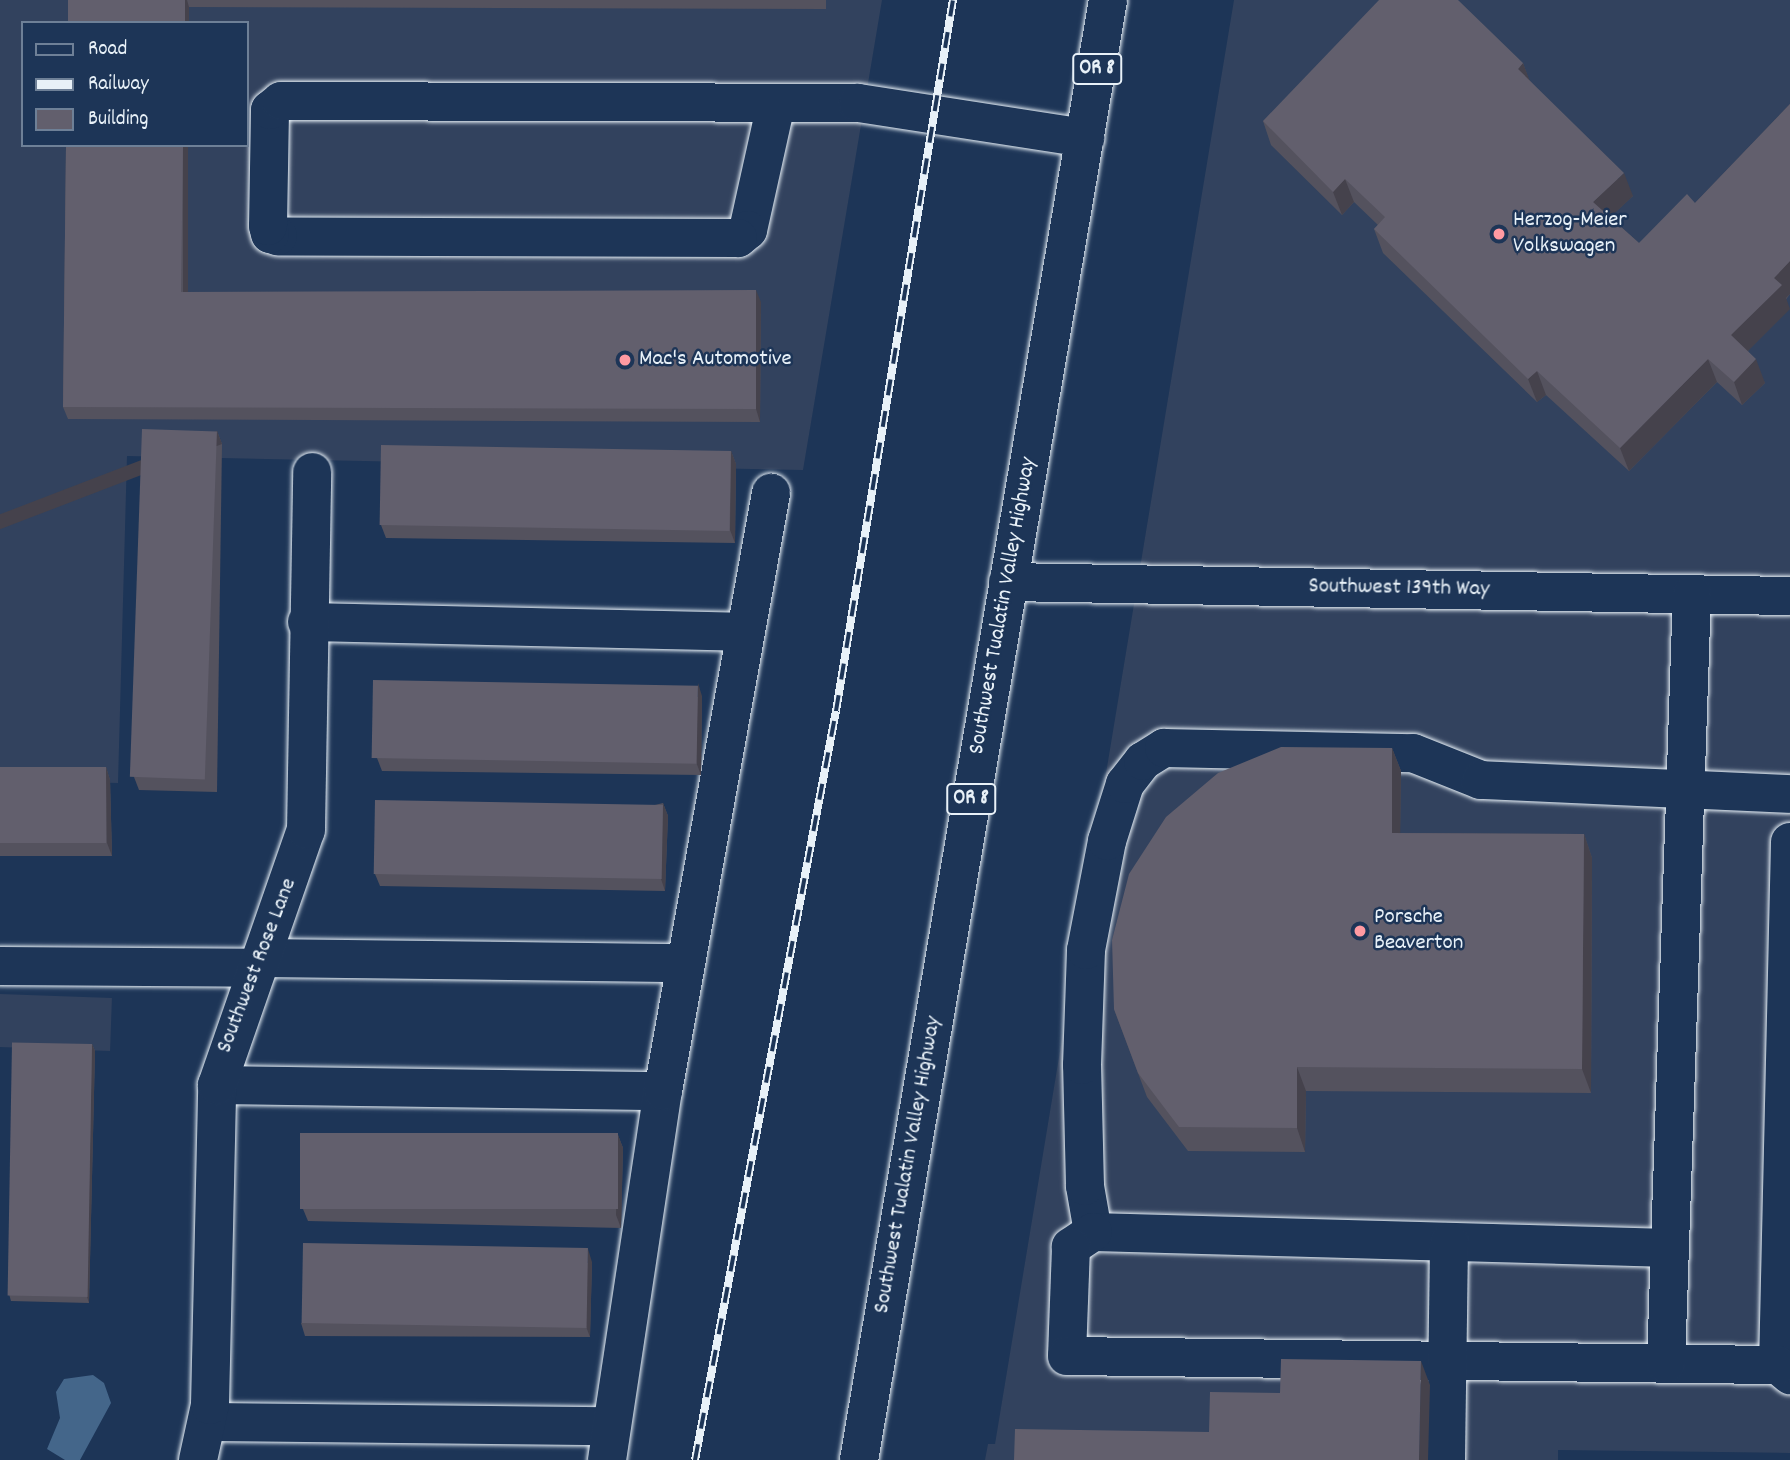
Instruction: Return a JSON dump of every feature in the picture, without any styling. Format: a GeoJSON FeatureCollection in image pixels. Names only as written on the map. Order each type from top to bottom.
{"type":"FeatureCollection","features":[{"type":"Feature","properties":{"kind":"street","name":"Southwest Tualatin Valley Highway"},"geometry":{"type":"LineString","coordinates":[[859,1460],[1108,0]]}},
{"type":"Feature","properties":{"kind":"street"},"geometry":{"type":"LineString","coordinates":[[776,104],[748,230],[738,238],[278,236],[270,234],[268,226],[270,110],[281,101],[858,103],[1086,138]]}},
{"type":"Feature","properties":{"kind":"street","name":"Southwest Rose Lane"},"geometry":{"type":"LineString","coordinates":[[198,1460],[208,1422],[217,1085],[306,830],[307,622],[312,472]]}},
{"type":"Feature","properties":{"kind":"street"},"geometry":{"type":"LineString","coordinates":[[208,1422],[609,1443],[663,1091],[771,493]]}},
{"type":"Feature","properties":{"kind":"street","name":"Southwest 139th Way"},"geometry":{"type":"LineString","coordinates":[[1008,582],[1790,596]]}},
{"type":"Feature","properties":{"kind":"street"},"geometry":{"type":"LineString","coordinates":[[1666,1364],[1683,788],[1692,594]]}},
{"type":"Feature","properties":{"kind":"street"},"geometry":{"type":"LineString","coordinates":[[307,622],[744,632]]}},
{"type":"Feature","properties":{"kind":"street"},"geometry":{"type":"LineString","coordinates":[[1093,1232],[1085,1186],[1082,1065],[1086,950],[1107,841],[1125,783],[1143,761],[1164,748],[1191,745],[1413,753],[1481,780],[1790,794]]}},
{"type":"Feature","properties":{"kind":"street"},"geometry":{"type":"LineString","coordinates":[[1670,1248],[1093,1232],[1071,1247],[1067,1356],[1666,1364],[1784,1370],[1790,842]]}},
{"type":"Feature","properties":{"kind":"street"},"geometry":{"type":"LineString","coordinates":[[0,965],[686,963]]}},
{"type":"Feature","properties":{"kind":"street"},"geometry":{"type":"LineString","coordinates":[[217,1085],[663,1091]]}},
{"type":"Feature","properties":{"kind":"street"},"geometry":{"type":"LineString","coordinates":[[1446,1460],[1449,1242]]}},
{"type":"Feature","properties":{"kind":"shaded area"},"geometry":{"type":"Polygon","coordinates":[[[0,0],[882,0],[803,470],[127,456],[118,783],[0,780],[0,0]]]}},
{"type":"Feature","properties":{"kind":"shaded area"},"geometry":{"type":"Polygon","coordinates":[[[1234,0],[1790,0],[1790,1453],[1558,1450],[1558,1460],[985,1460],[988,1444],[995,1444],[1234,0]]]}},
{"type":"Feature","properties":{"kind":"shaded area"},"geometry":{"type":"Polygon","coordinates":[[[0,994],[112,998],[110,1051],[0,1047],[0,994]]]}},
{"type":"Feature","properties":{"kind":"shaded area"},"geometry":{"type":"Polygon","coordinates":[[[93,1375],[104,1383],[111,1403],[80,1460],[65,1460],[47,1449],[60,1418],[56,1392],[64,1379],[93,1375]]]}},
{"type":"Feature","properties":{"kind":"building"},"geometry":{"type":"Polygon","coordinates":[[[68,0],[185,0],[185,21],[68,21],[68,0]]]}},
{"type":"Feature","properties":{"kind":"building","name":"Herzog-Meier Volkswagen"},"geometry":{"type":"Polygon","coordinates":[[[1379,0],[1458,0],[1523,63],[1518,69],[1624,173],[1593,202],[1639,243],[1687,194],[1695,203],[1790,104],[1790,261],[1774,278],[1782,285],[1731,335],[1756,359],[1734,382],[1708,359],[1620,448],[1537,371],[1528,379],[1374,229],[1385,217],[1345,179],[1333,192],[1263,121],[1379,0]]]}},
{"type":"Feature","properties":{"kind":"building"},"geometry":{"type":"Polygon","coordinates":[[[66,147],[183,147],[181,292],[756,290],[756,409],[63,407],[66,147]]]}},
{"type":"Feature","properties":{"kind":"building"},"geometry":{"type":"Polygon","coordinates":[[[142,429],[217,432],[205,779],[130,777],[142,429]]]}},
{"type":"Feature","properties":{"kind":"building"},"geometry":{"type":"Polygon","coordinates":[[[381,445],[731,451],[730,531],[380,525],[381,445]]]}},
{"type":"Feature","properties":{"kind":"building"},"geometry":{"type":"Polygon","coordinates":[[[373,680],[698,686],[697,764],[372,758],[373,680]]]}},
{"type":"Feature","properties":{"kind":"building","name":"Porsche Beaverton"},"geometry":{"type":"Polygon","coordinates":[[[1281,747],[1392,748],[1392,833],[1584,834],[1582,1069],[1297,1067],[1297,1128],[1179,1127],[1138,1073],[1114,1009],[1112,940],[1129,874],[1166,817],[1218,773],[1281,747]]]}},
{"type":"Feature","properties":{"kind":"building"},"geometry":{"type":"Polygon","coordinates":[[[0,767],[106,767],[106,843],[0,843],[0,767]]]}},
{"type":"Feature","properties":{"kind":"building"},"geometry":{"type":"Polygon","coordinates":[[[375,800],[663,805],[662,879],[374,874],[375,800]]]}},
{"type":"Feature","properties":{"kind":"building"},"geometry":{"type":"Polygon","coordinates":[[[12,1043],[92,1044],[88,1297],[8,1296],[12,1043]]]}},
{"type":"Feature","properties":{"kind":"building"},"geometry":{"type":"Polygon","coordinates":[[[300,1133],[618,1133],[618,1209],[300,1209],[300,1133]]]}},
{"type":"Feature","properties":{"kind":"building"},"geometry":{"type":"Polygon","coordinates":[[[303,1243],[588,1248],[587,1328],[302,1323],[303,1243]]]}},
{"type":"Feature","properties":{"kind":"building"},"geometry":{"type":"Polygon","coordinates":[[[1281,1359],[1421,1361],[1419,1460],[1014,1460],[1015,1429],[1209,1432],[1210,1392],[1280,1393],[1281,1359]]]}},
{"type":"Feature","properties":{"kind":"railway"},"geometry":{"type":"LineString","coordinates":[[695,1460],[836,711],[953,0]]}},
{"type":"Feature","properties":{"kind":"place","name":"Herzog-Meier Volkswagen"},"geometry":{"type":"Point","coordinates":[1499,234]}},
{"type":"Feature","properties":{"kind":"place","name":"Mac's Automotive"},"geometry":{"type":"Point","coordinates":[625,360]}},
{"type":"Feature","properties":{"kind":"place","name":"Porsche Beaverton"},"geometry":{"type":"Point","coordinates":[1360,931]}}]}
